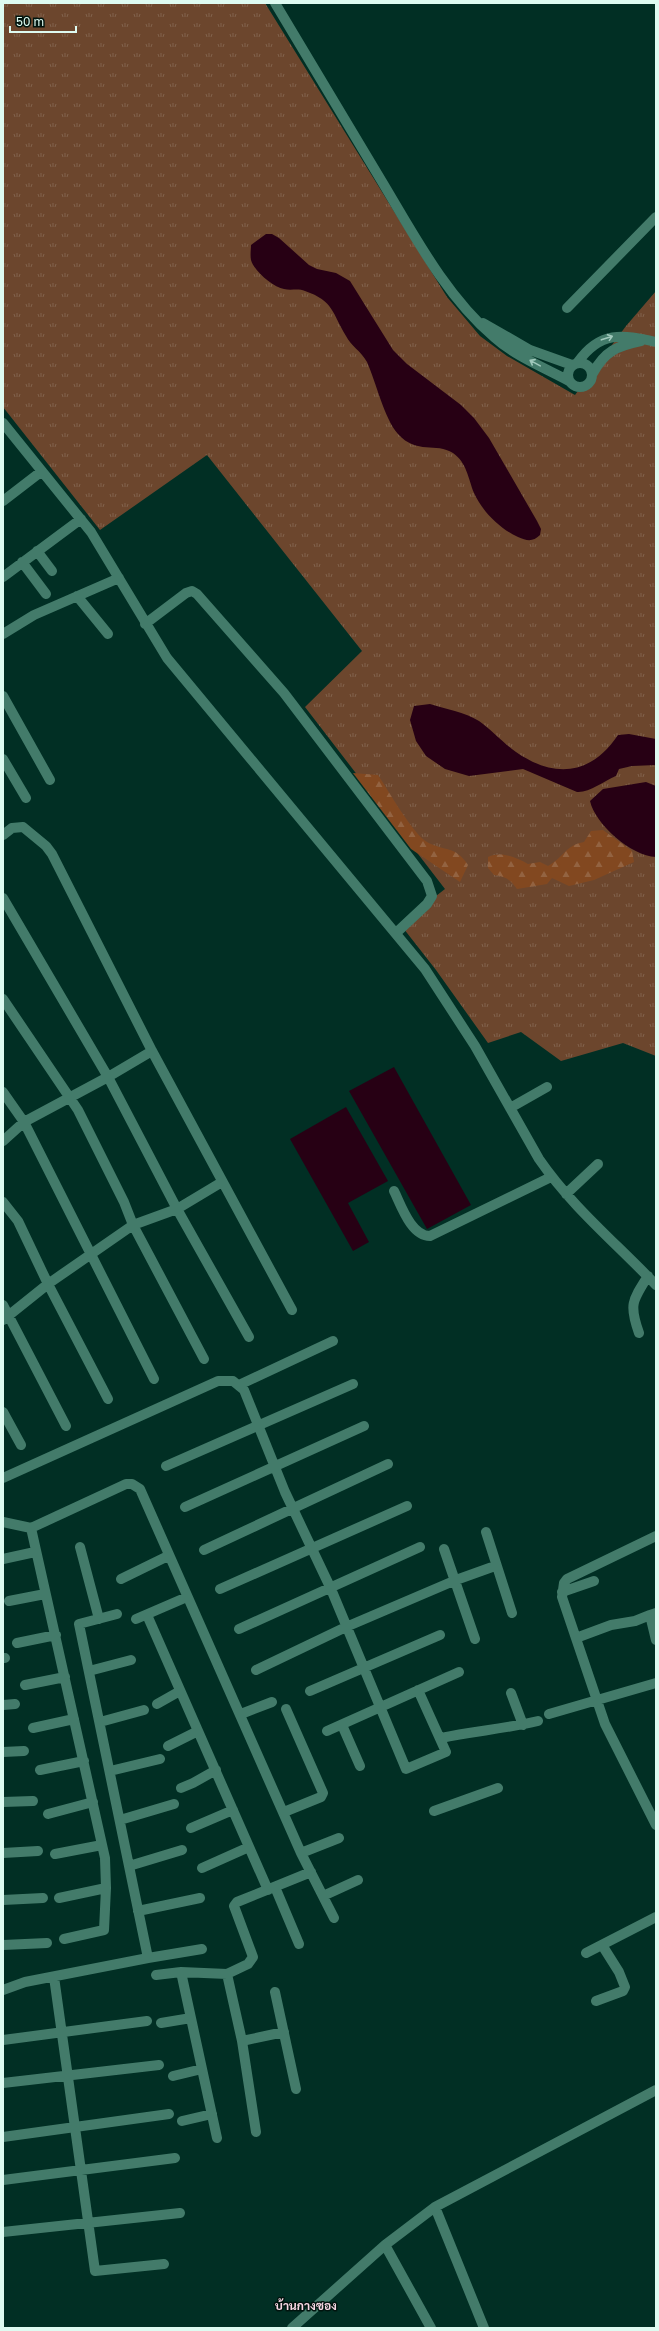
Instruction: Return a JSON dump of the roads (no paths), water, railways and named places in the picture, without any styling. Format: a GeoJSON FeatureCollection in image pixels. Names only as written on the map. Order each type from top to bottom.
{"type":"FeatureCollection","features":[{"type":"Feature","properties":{"kind":"street"},"geometry":{"type":"LineString","coordinates":[[275,3],[436,268],[478,321],[494,338],[512,350],[580,387],[586,386],[590,382],[592,373],[605,354],[624,345],[652,341]]}},
{"type":"Feature","properties":{"kind":"street"},"geometry":{"type":"LineString","coordinates":[[567,308],[656,217]]}},
{"type":"Feature","properties":{"kind":"street"},"geometry":{"type":"LineString","coordinates":[[478,321],[495,329],[519,345],[589,366],[592,373]]}},
{"type":"Feature","properties":{"kind":"street"},"geometry":{"type":"LineString","coordinates":[[569,381],[569,370],[584,353],[597,342],[610,336],[652,341]]}},
{"type":"Feature","properties":{"kind":"street"},"geometry":{"type":"LineString","coordinates":[[4,426],[81,519],[119,578],[145,624],[167,658],[425,969],[475,1046],[551,1176],[566,1194],[656,1285]]}},
{"type":"Feature","properties":{"kind":"street"},"geometry":{"type":"LineString","coordinates":[[3,501],[42,471]]}},
{"type":"Feature","properties":{"kind":"street"},"geometry":{"type":"LineString","coordinates":[[3,577],[81,519]]}},
{"type":"Feature","properties":{"kind":"street"},"geometry":{"type":"LineString","coordinates":[[37,551],[52,571]]}},
{"type":"Feature","properties":{"kind":"street"},"geometry":{"type":"LineString","coordinates":[[22,562],[46,594]]}},
{"type":"Feature","properties":{"kind":"street"},"geometry":{"type":"LineString","coordinates":[[3,634],[34,615],[119,578]]}},
{"type":"Feature","properties":{"kind":"street"},"geometry":{"type":"LineString","coordinates":[[145,624],[186,593],[192,592],[197,594],[284,693],[427,881],[432,892],[432,896],[428,904],[396,933]]}},
{"type":"Feature","properties":{"kind":"street"},"geometry":{"type":"LineString","coordinates":[[77,596],[108,634]]}},
{"type":"Feature","properties":{"kind":"street"},"geometry":{"type":"LineString","coordinates":[[3,696],[50,780]]}},
{"type":"Feature","properties":{"kind":"street"},"geometry":{"type":"LineString","coordinates":[[3,759],[26,798]]}},
{"type":"Feature","properties":{"kind":"street"},"geometry":{"type":"LineString","coordinates":[[3,835],[12,828],[23,827],[46,846],[52,854],[152,1051],[292,1310]]}},
{"type":"Feature","properties":{"kind":"street"},"geometry":{"type":"LineString","coordinates":[[3,898],[108,1077],[177,1209],[249,1337]]}},
{"type":"Feature","properties":{"kind":"street"},"geometry":{"type":"LineString","coordinates":[[3,999],[85,1124],[124,1202],[133,1225],[204,1359]]}},
{"type":"Feature","properties":{"kind":"street"},"geometry":{"type":"LineString","coordinates":[[3,1140],[24,1122],[68,1097],[108,1077],[152,1051]]}},
{"type":"Feature","properties":{"kind":"street"},"geometry":{"type":"LineString","coordinates":[[510,1108],[547,1087]]}},
{"type":"Feature","properties":{"kind":"street"},"geometry":{"type":"LineString","coordinates":[[3,1092],[24,1122],[90,1256],[154,1379]]}},
{"type":"Feature","properties":{"kind":"street"},"geometry":{"type":"LineString","coordinates":[[566,1194],[598,1164]]}},
{"type":"Feature","properties":{"kind":"street"},"geometry":{"type":"LineString","coordinates":[[394,1191],[414,1228],[425,1236],[430,1236],[551,1176]]}},
{"type":"Feature","properties":{"kind":"street"},"geometry":{"type":"LineString","coordinates":[[6,1318],[48,1284],[133,1225],[177,1209],[222,1182]]}},
{"type":"Feature","properties":{"kind":"street"},"geometry":{"type":"LineString","coordinates":[[3,1202],[18,1220],[48,1284],[108,1399]]}},
{"type":"Feature","properties":{"kind":"street"},"geometry":{"type":"LineString","coordinates":[[639,1334],[632,1314],[632,1301],[648,1276]]}},
{"type":"Feature","properties":{"kind":"street"},"geometry":{"type":"LineString","coordinates":[[3,1305],[6,1318],[66,1426]]}},
{"type":"Feature","properties":{"kind":"street"},"geometry":{"type":"LineString","coordinates":[[240,1385],[333,1341]]}},
{"type":"Feature","properties":{"kind":"street"},"geometry":{"type":"LineString","coordinates":[[3,1478],[218,1381],[227,1380],[240,1385],[260,1426],[292,1508],[313,1548],[331,1589],[406,1769],[444,1754],[446,1749],[418,1690]]}},
{"type":"Feature","properties":{"kind":"street"},"geometry":{"type":"LineString","coordinates":[[166,1466],[353,1384]]}},
{"type":"Feature","properties":{"kind":"street"},"geometry":{"type":"LineString","coordinates":[[3,1412],[21,1445]]}},
{"type":"Feature","properties":{"kind":"street"},"geometry":{"type":"LineString","coordinates":[[185,1507],[364,1426]]}},
{"type":"Feature","properties":{"kind":"street"},"geometry":{"type":"LineString","coordinates":[[204,1550],[388,1464]]}},
{"type":"Feature","properties":{"kind":"street"},"geometry":{"type":"LineString","coordinates":[[3,1522],[31,1528],[126,1484],[132,1484],[140,1489],[168,1556],[241,1714],[301,1853],[334,1918]]}},
{"type":"Feature","properties":{"kind":"street"},"geometry":{"type":"LineString","coordinates":[[220,1589],[407,1506]]}},
{"type":"Feature","properties":{"kind":"street"},"geometry":{"type":"LineString","coordinates":[[31,1528],[35,1552],[56,1635],[102,1845],[106,1888],[104,1930],[64,1939]]}},
{"type":"Feature","properties":{"kind":"street"},"geometry":{"type":"LineString","coordinates":[[486,1532],[495,1566],[512,1613]]}},
{"type":"Feature","properties":{"kind":"street"},"geometry":{"type":"LineString","coordinates":[[656,1536],[567,1579],[564,1583],[562,1592],[596,1700],[609,1732],[656,1825]]}},
{"type":"Feature","properties":{"kind":"street"},"geometry":{"type":"LineString","coordinates":[[80,1547],[99,1619]]}},
{"type":"Feature","properties":{"kind":"street"},"geometry":{"type":"LineString","coordinates":[[238,1629],[331,1589],[420,1547]]}},
{"type":"Feature","properties":{"kind":"street"},"geometry":{"type":"LineString","coordinates":[[444,1549],[456,1580],[475,1639]]}},
{"type":"Feature","properties":{"kind":"street"},"geometry":{"type":"LineString","coordinates":[[3,1559],[35,1552]]}},
{"type":"Feature","properties":{"kind":"street"},"geometry":{"type":"LineString","coordinates":[[121,1579],[168,1556]]}},
{"type":"Feature","properties":{"kind":"street"},"geometry":{"type":"LineString","coordinates":[[256,1670],[346,1627],[456,1580],[495,1566]]}},
{"type":"Feature","properties":{"kind":"street"},"geometry":{"type":"LineString","coordinates":[[562,1592],[594,1581]]}},
{"type":"Feature","properties":{"kind":"street"},"geometry":{"type":"LineString","coordinates":[[9,1601],[45,1594]]}},
{"type":"Feature","properties":{"kind":"street"},"geometry":{"type":"LineString","coordinates":[[136,1619],[187,1596]]}},
{"type":"Feature","properties":{"kind":"street"},"geometry":{"type":"LineString","coordinates":[[117,1614],[79,1624],[148,1958]]}},
{"type":"Feature","properties":{"kind":"street"},"geometry":{"type":"LineString","coordinates":[[576,1638],[611,1625],[635,1622],[653,1614],[656,1640]]}},
{"type":"Feature","properties":{"kind":"street"},"geometry":{"type":"LineString","coordinates":[[147,1615],[249,1847],[299,1944]]}},
{"type":"Feature","properties":{"kind":"street"},"geometry":{"type":"LineString","coordinates":[[17,1643],[56,1635]]}},
{"type":"Feature","properties":{"kind":"street"},"geometry":{"type":"LineString","coordinates":[[310,1691],[440,1635]]}},
{"type":"Feature","properties":{"kind":"street"},"geometry":{"type":"LineString","coordinates":[[89,1671],[131,1660]]}},
{"type":"Feature","properties":{"kind":"street"},"geometry":{"type":"LineString","coordinates":[[327,1731],[459,1672]]}},
{"type":"Feature","properties":{"kind":"street"},"geometry":{"type":"LineString","coordinates":[[25,1685],[65,1677]]}},
{"type":"Feature","properties":{"kind":"street"},"geometry":{"type":"LineString","coordinates":[[549,1714],[656,1683]]}},
{"type":"Feature","properties":{"kind":"street"},"geometry":{"type":"LineString","coordinates":[[157,1704],[180,1691]]}},
{"type":"Feature","properties":{"kind":"street"},"geometry":{"type":"LineString","coordinates":[[511,1693],[523,1725]]}},
{"type":"Feature","properties":{"kind":"street"},"geometry":{"type":"LineString","coordinates":[[241,1714],[272,1702]]}},
{"type":"Feature","properties":{"kind":"street"},"geometry":{"type":"LineString","coordinates":[[3,1705],[15,1704]]}},
{"type":"Feature","properties":{"kind":"street"},"geometry":{"type":"LineString","coordinates":[[284,1812],[321,1797],[323,1793],[286,1709]]}},
{"type":"Feature","properties":{"kind":"street"},"geometry":{"type":"LineString","coordinates":[[100,1722],[144,1710]]}},
{"type":"Feature","properties":{"kind":"street"},"geometry":{"type":"LineString","coordinates":[[33,1728],[74,1719]]}},
{"type":"Feature","properties":{"kind":"street"},"geometry":{"type":"LineString","coordinates":[[440,1738],[482,1729],[500,1730],[538,1721]]}},
{"type":"Feature","properties":{"kind":"street"},"geometry":{"type":"LineString","coordinates":[[342,1725],[360,1766]]}},
{"type":"Feature","properties":{"kind":"street"},"geometry":{"type":"LineString","coordinates":[[168,1746],[198,1732]]}},
{"type":"Feature","properties":{"kind":"street"},"geometry":{"type":"LineString","coordinates":[[3,1752],[24,1751]]}},
{"type":"Feature","properties":{"kind":"street"},"geometry":{"type":"LineString","coordinates":[[110,1771],[160,1759]]}},
{"type":"Feature","properties":{"kind":"street"},"geometry":{"type":"LineString","coordinates":[[40,1770],[84,1761]]}},
{"type":"Feature","properties":{"kind":"street"},"geometry":{"type":"LineString","coordinates":[[181,1788],[216,1770]]}},
{"type":"Feature","properties":{"kind":"street"},"geometry":{"type":"LineString","coordinates":[[434,1811],[498,1788]]}},
{"type":"Feature","properties":{"kind":"street"},"geometry":{"type":"LineString","coordinates":[[3,1802],[32,1801]]}},
{"type":"Feature","properties":{"kind":"street"},"geometry":{"type":"LineString","coordinates":[[48,1814],[93,1802]]}},
{"type":"Feature","properties":{"kind":"street"},"geometry":{"type":"LineString","coordinates":[[120,1820],[174,1804]]}},
{"type":"Feature","properties":{"kind":"street"},"geometry":{"type":"LineString","coordinates":[[191,1828],[233,1810]]}},
{"type":"Feature","properties":{"kind":"street"},"geometry":{"type":"LineString","coordinates":[[301,1853],[338,1838]]}},
{"type":"Feature","properties":{"kind":"street"},"geometry":{"type":"LineString","coordinates":[[55,1854],[102,1845]]}},
{"type":"Feature","properties":{"kind":"street"},"geometry":{"type":"LineString","coordinates":[[202,1868],[249,1847]]}},
{"type":"Feature","properties":{"kind":"street"},"geometry":{"type":"LineString","coordinates":[[129,1866],[182,1850]]}},
{"type":"Feature","properties":{"kind":"street"},"geometry":{"type":"LineString","coordinates":[[3,1853],[38,1851]]}},
{"type":"Feature","properties":{"kind":"street"},"geometry":{"type":"LineString","coordinates":[[156,1975],[181,1972],[227,1974],[248,1964],[253,1957],[234,1906],[237,1902],[311,1872]]}},
{"type":"Feature","properties":{"kind":"street"},"geometry":{"type":"LineString","coordinates":[[323,1896],[358,1880]]}},
{"type":"Feature","properties":{"kind":"street"},"geometry":{"type":"LineString","coordinates":[[59,1898],[106,1888]]}},
{"type":"Feature","properties":{"kind":"street"},"geometry":{"type":"LineString","coordinates":[[3,1900],[43,1898]]}},
{"type":"Feature","properties":{"kind":"street"},"geometry":{"type":"LineString","coordinates":[[138,1911],[200,1898]]}},
{"type":"Feature","properties":{"kind":"street"},"geometry":{"type":"LineString","coordinates":[[586,1953],[656,1917]]}},
{"type":"Feature","properties":{"kind":"street"},"geometry":{"type":"LineString","coordinates":[[3,1945],[46,1943]]}},
{"type":"Feature","properties":{"kind":"street"},"geometry":{"type":"LineString","coordinates":[[596,2001],[623,1991],[625,1987],[619,1972],[602,1945]]}},
{"type":"Feature","properties":{"kind":"street"},"geometry":{"type":"LineString","coordinates":[[3,1990],[54,1977],[202,1949]]}},
{"type":"Feature","properties":{"kind":"street"},"geometry":{"type":"LineString","coordinates":[[181,1972],[217,2138]]}},
{"type":"Feature","properties":{"kind":"street"},"geometry":{"type":"LineString","coordinates":[[227,1974],[242,2041],[256,2132]]}},
{"type":"Feature","properties":{"kind":"street"},"geometry":{"type":"LineString","coordinates":[[54,1977],[95,2271],[164,2264]]}},
{"type":"Feature","properties":{"kind":"street"},"geometry":{"type":"LineString","coordinates":[[275,1992],[296,2089]]}},
{"type":"Feature","properties":{"kind":"street"},"geometry":{"type":"LineString","coordinates":[[161,2023],[191,2018]]}},
{"type":"Feature","properties":{"kind":"street"},"geometry":{"type":"LineString","coordinates":[[3,2040],[147,2021]]}},
{"type":"Feature","properties":{"kind":"street"},"geometry":{"type":"LineString","coordinates":[[242,2041],[284,2032]]}},
{"type":"Feature","properties":{"kind":"street"},"geometry":{"type":"LineString","coordinates":[[3,2083],[159,2065]]}},
{"type":"Feature","properties":{"kind":"street"},"geometry":{"type":"LineString","coordinates":[[173,2076],[202,2069]]}},
{"type":"Feature","properties":{"kind":"street"},"geometry":{"type":"LineString","coordinates":[[292,2328],[385,2245],[435,2207],[656,2090]]}},
{"type":"Feature","properties":{"kind":"street"},"geometry":{"type":"LineString","coordinates":[[3,2137],[169,2114]]}},
{"type":"Feature","properties":{"kind":"street"},"geometry":{"type":"LineString","coordinates":[[182,2121],[212,2114]]}},
{"type":"Feature","properties":{"kind":"street"},"geometry":{"type":"LineString","coordinates":[[3,2180],[175,2158]]}},
{"type":"Feature","properties":{"kind":"street"},"geometry":{"type":"LineString","coordinates":[[435,2207],[484,2328]]}},
{"type":"Feature","properties":{"kind":"street"},"geometry":{"type":"LineString","coordinates":[[3,2232],[180,2212]]}},
{"type":"Feature","properties":{"kind":"street"},"geometry":{"type":"LineString","coordinates":[[385,2245],[431,2328]]}},
{"type":"Feature","properties":{"kind":"district","name":"บ้านกางซอง"},"geometry":{"type":"Point","coordinates":[306,2306]}}]}
